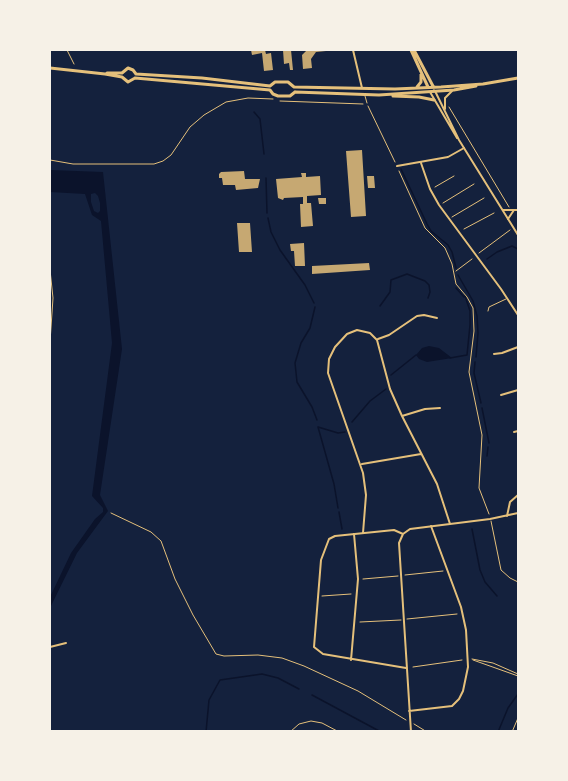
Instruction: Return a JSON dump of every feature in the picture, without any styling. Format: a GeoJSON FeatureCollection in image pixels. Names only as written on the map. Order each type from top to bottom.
{"type":"FeatureCollection","features":[{"type":"Feature","properties":{"kind":"main road"},"geometry":{"type":"LineString","coordinates":[[413,50],[429,89]]}},
{"type":"Feature","properties":{"kind":"main road"},"geometry":{"type":"LineString","coordinates":[[413,50],[434,89]]}},
{"type":"Feature","properties":{"kind":"main road"},"geometry":{"type":"LineString","coordinates":[[50,68],[122,75],[128,82],[135,76],[270,88]]}},
{"type":"Feature","properties":{"kind":"main road"},"geometry":{"type":"LineString","coordinates":[[122,75],[129,68],[133,70],[135,76]]}},
{"type":"Feature","properties":{"kind":"main road"},"geometry":{"type":"LineString","coordinates":[[417,87],[421,82],[421,72]]}},
{"type":"Feature","properties":{"kind":"main road"},"geometry":{"type":"LineString","coordinates":[[379,95],[429,89],[454,90],[519,78]]}},
{"type":"Feature","properties":{"kind":"main road"},"geometry":{"type":"LineString","coordinates":[[270,88],[275,82],[291,83],[295,90]]}},
{"type":"Feature","properties":{"kind":"main road"},"geometry":{"type":"LineString","coordinates":[[434,89],[483,84]]}},
{"type":"Feature","properties":{"kind":"main road"},"geometry":{"type":"LineString","coordinates":[[270,88],[273,94],[278,96],[290,96],[295,90],[417,87],[429,89]]}},
{"type":"Feature","properties":{"kind":"main road"},"geometry":{"type":"LineString","coordinates":[[295,90],[419,97],[434,100]]}},
{"type":"Feature","properties":{"kind":"street"},"geometry":{"type":"LineString","coordinates":[[353,50],[363,88]]}},
{"type":"Feature","properties":{"kind":"street"},"geometry":{"type":"LineString","coordinates":[[429,89],[453,134],[459,140]]}},
{"type":"Feature","properties":{"kind":"street"},"geometry":{"type":"LineString","coordinates":[[434,89],[459,140],[519,235]]}},
{"type":"Feature","properties":{"kind":"street"},"geometry":{"type":"LineString","coordinates":[[445,112],[445,99],[454,90]]}},
{"type":"Feature","properties":{"kind":"street"},"geometry":{"type":"LineString","coordinates":[[397,166],[448,157],[464,148]]}},
{"type":"Feature","properties":{"kind":"street"},"geometry":{"type":"LineString","coordinates":[[421,163],[430,189],[448,219],[519,315]]}},
{"type":"Feature","properties":{"kind":"street"},"geometry":{"type":"LineString","coordinates":[[502,210],[519,210]]}},
{"type":"Feature","properties":{"kind":"street"},"geometry":{"type":"LineString","coordinates":[[508,219],[514,210]]}},
{"type":"Feature","properties":{"kind":"street"},"geometry":{"type":"LineString","coordinates":[[377,340],[389,335],[417,316],[437,318]]}},
{"type":"Feature","properties":{"kind":"street"},"geometry":{"type":"LineString","coordinates":[[363,533],[366,495],[361,465],[329,380],[328,366],[335,347],[347,334],[361,330],[370,333],[377,340],[388,384],[437,484],[450,524]]}},
{"type":"Feature","properties":{"kind":"street"},"geometry":{"type":"LineString","coordinates":[[494,354],[519,348]]}},
{"type":"Feature","properties":{"kind":"street"},"geometry":{"type":"LineString","coordinates":[[501,395],[519,390]]}},
{"type":"Feature","properties":{"kind":"street"},"geometry":{"type":"LineString","coordinates":[[402,416],[425,409],[440,408]]}},
{"type":"Feature","properties":{"kind":"street"},"geometry":{"type":"LineString","coordinates":[[514,432],[519,431]]}},
{"type":"Feature","properties":{"kind":"street"},"geometry":{"type":"LineString","coordinates":[[361,465],[421,454]]}},
{"type":"Feature","properties":{"kind":"street"},"geometry":{"type":"LineString","coordinates":[[507,516],[510,502],[519,495]]}},
{"type":"Feature","properties":{"kind":"street"},"geometry":{"type":"LineString","coordinates":[[411,732],[399,543],[403,534],[410,529],[519,513]]}},
{"type":"Feature","properties":{"kind":"street"},"geometry":{"type":"LineString","coordinates":[[410,711],[452,706],[459,699],[462,691],[468,659],[462,613],[431,526]]}},
{"type":"Feature","properties":{"kind":"street"},"geometry":{"type":"LineString","coordinates":[[403,534],[394,530],[335,536],[329,539],[321,560],[315,650],[351,660],[406,668]]}},
{"type":"Feature","properties":{"kind":"street"},"geometry":{"type":"LineString","coordinates":[[351,660],[358,593],[354,534]]}},
{"type":"Feature","properties":{"kind":"street"},"geometry":{"type":"LineString","coordinates":[[50,646],[66,643]]}},
{"type":"Feature","properties":{"kind":"lane"},"geometry":{"type":"LineString","coordinates":[[364,94],[367,103]]}},
{"type":"Feature","properties":{"kind":"lane"},"geometry":{"type":"LineString","coordinates":[[488,311],[489,307],[508,298]]}},
{"type":"Feature","properties":{"kind":"lane"},"geometry":{"type":"LineString","coordinates":[[490,519],[501,570],[519,582]]}},
{"type":"Feature","properties":{"kind":"lane"},"geometry":{"type":"LineString","coordinates":[[512,732],[519,718]]}},
{"type":"Feature","properties":{"kind":"path"},"geometry":{"type":"LineString","coordinates":[[67,50],[74,64]]}},
{"type":"Feature","properties":{"kind":"path"},"geometry":{"type":"LineString","coordinates":[[50,160],[73,164],[154,164],[164,161],[171,155],[190,127],[204,115],[226,102],[236,100],[255,97],[285,101],[367,103],[425,228],[445,248],[454,271],[456,284],[473,308],[474,331],[469,372],[482,435],[479,488],[490,519]]}},
{"type":"Feature","properties":{"kind":"path"},"geometry":{"type":"LineString","coordinates":[[445,99],[448,100],[449,108],[509,206]]}},
{"type":"Feature","properties":{"kind":"path"},"geometry":{"type":"LineString","coordinates":[[430,189],[454,176]]}},
{"type":"Feature","properties":{"kind":"path"},"geometry":{"type":"LineString","coordinates":[[439,205],[474,184]]}},
{"type":"Feature","properties":{"kind":"path"},"geometry":{"type":"LineString","coordinates":[[448,219],[484,198]]}},
{"type":"Feature","properties":{"kind":"path"},"geometry":{"type":"LineString","coordinates":[[458,233],[494,213]]}},
{"type":"Feature","properties":{"kind":"path"},"geometry":{"type":"LineString","coordinates":[[454,271],[513,227]]}},
{"type":"Feature","properties":{"kind":"path"},"geometry":{"type":"LineString","coordinates":[[50,270],[53,298],[50,342]]}},
{"type":"Feature","properties":{"kind":"path"},"geometry":{"type":"LineString","coordinates":[[111,513],[151,532],[160,541],[175,579],[216,654],[282,658],[304,666],[358,691],[427,732]]}},
{"type":"Feature","properties":{"kind":"path"},"geometry":{"type":"LineString","coordinates":[[317,597],[358,593]]}},
{"type":"Feature","properties":{"kind":"path"},"geometry":{"type":"LineString","coordinates":[[356,622],[403,620],[462,613]]}},
{"type":"Feature","properties":{"kind":"path"},"geometry":{"type":"LineString","coordinates":[[468,659],[519,676]]}},
{"type":"Feature","properties":{"kind":"path"},"geometry":{"type":"LineString","coordinates":[[406,668],[468,659],[493,663],[519,674]]}},
{"type":"Feature","properties":{"kind":"path"},"geometry":{"type":"LineString","coordinates":[[290,732],[299,724],[311,721],[322,723],[339,732]]}},
{"type":"Feature","properties":{"kind":"water"},"geometry":{"type":"Polygon","coordinates":[[[50,170],[103,172],[122,349],[100,495],[108,511],[77,553],[50,608],[50,597],[71,553],[95,519],[103,512],[103,508],[92,496],[112,343],[101,221],[92,215],[85,194],[50,192],[50,170]],[[95,193],[91,194],[94,211],[98,213],[100,203],[95,193]]]}},
{"type":"Feature","properties":{"kind":"water"},"geometry":{"type":"Polygon","coordinates":[[[429,346],[439,348],[452,358],[427,362],[419,359],[416,355],[422,348],[429,346]]]}},
{"type":"Feature","properties":{"kind":"building"},"geometry":{"type":"Polygon","coordinates":[[[251,50],[265,50],[266,54],[271,53],[273,70],[264,71],[262,53],[252,55],[251,50]]]}},
{"type":"Feature","properties":{"kind":"building"},"geometry":{"type":"Polygon","coordinates":[[[283,50],[291,50],[293,70],[290,70],[289,63],[284,64],[283,50]]]}},
{"type":"Feature","properties":{"kind":"building"},"geometry":{"type":"Polygon","coordinates":[[[307,50],[326,51],[316,52],[311,59],[312,68],[303,69],[302,55],[307,50]]]}},
{"type":"Feature","properties":{"kind":"building"},"geometry":{"type":"Polygon","coordinates":[[[362,150],[366,216],[351,217],[346,151],[362,150]]]}},
{"type":"Feature","properties":{"kind":"building"},"geometry":{"type":"Polygon","coordinates":[[[244,171],[245,179],[260,179],[258,188],[236,190],[235,185],[223,185],[222,178],[219,178],[221,172],[244,171]]]}},
{"type":"Feature","properties":{"kind":"building"},"geometry":{"type":"Polygon","coordinates":[[[301,173],[306,173],[306,177],[320,176],[321,195],[307,196],[307,203],[311,203],[313,226],[301,227],[300,204],[303,204],[303,197],[284,198],[283,200],[278,198],[276,179],[302,177],[301,173]]]}},
{"type":"Feature","properties":{"kind":"building"},"geometry":{"type":"Polygon","coordinates":[[[367,176],[374,176],[375,188],[368,188],[367,176]]]}},
{"type":"Feature","properties":{"kind":"building"},"geometry":{"type":"Polygon","coordinates":[[[318,198],[326,198],[326,204],[319,204],[318,198]]]}},
{"type":"Feature","properties":{"kind":"building"},"geometry":{"type":"Polygon","coordinates":[[[237,223],[250,223],[252,252],[239,252],[237,223]]]}},
{"type":"Feature","properties":{"kind":"building"},"geometry":{"type":"Polygon","coordinates":[[[304,243],[305,266],[295,266],[294,251],[291,251],[290,244],[304,243]]]}},
{"type":"Feature","properties":{"kind":"building"},"geometry":{"type":"Polygon","coordinates":[[[369,263],[370,270],[312,274],[312,266],[369,263]]]}},
{"type":"Feature","properties":{"kind":"waterway"},"geometry":{"type":"LineString","coordinates":[[254,112],[260,119],[264,154]]}},
{"type":"Feature","properties":{"kind":"waterway"},"geometry":{"type":"LineString","coordinates":[[401,169],[431,231],[448,245],[452,252],[456,268]]}},
{"type":"Feature","properties":{"kind":"waterway"},"geometry":{"type":"LineString","coordinates":[[266,178],[267,213]]}},
{"type":"Feature","properties":{"kind":"waterway"},"geometry":{"type":"LineString","coordinates":[[268,218],[271,232],[280,250],[305,285],[314,303]]}},
{"type":"Feature","properties":{"kind":"waterway"},"geometry":{"type":"LineString","coordinates":[[487,259],[512,246],[518,249]]}},
{"type":"Feature","properties":{"kind":"waterway"},"geometry":{"type":"LineString","coordinates":[[380,306],[390,292],[391,280],[407,274],[429,285],[428,298]]}},
{"type":"Feature","properties":{"kind":"waterway"},"geometry":{"type":"LineString","coordinates":[[458,275],[473,301],[477,316],[476,357]]}},
{"type":"Feature","properties":{"kind":"waterway"},"geometry":{"type":"LineString","coordinates":[[456,288],[464,297]]}},
{"type":"Feature","properties":{"kind":"waterway"},"geometry":{"type":"LineString","coordinates":[[450,358],[467,355],[470,311],[465,296]]}},
{"type":"Feature","properties":{"kind":"waterway"},"geometry":{"type":"LineString","coordinates":[[315,307],[310,328],[301,343],[295,363],[297,382],[317,420]]}},
{"type":"Feature","properties":{"kind":"waterway"},"geometry":{"type":"LineString","coordinates":[[391,375],[416,355]]}},
{"type":"Feature","properties":{"kind":"waterway"},"geometry":{"type":"LineString","coordinates":[[475,362],[474,373],[481,403]]}},
{"type":"Feature","properties":{"kind":"waterway"},"geometry":{"type":"LineString","coordinates":[[352,422],[370,401],[386,389]]}},
{"type":"Feature","properties":{"kind":"waterway"},"geometry":{"type":"LineString","coordinates":[[482,408],[489,443]]}},
{"type":"Feature","properties":{"kind":"waterway"},"geometry":{"type":"LineString","coordinates":[[338,508],[334,484],[318,427],[338,433],[345,432]]}},
{"type":"Feature","properties":{"kind":"waterway"},"geometry":{"type":"LineString","coordinates":[[487,456],[488,447]]}},
{"type":"Feature","properties":{"kind":"waterway"},"geometry":{"type":"LineString","coordinates":[[339,512],[342,529]]}},
{"type":"Feature","properties":{"kind":"waterway"},"geometry":{"type":"LineString","coordinates":[[472,529],[480,570],[485,582],[497,596]]}},
{"type":"Feature","properties":{"kind":"waterway"},"geometry":{"type":"LineString","coordinates":[[206,732],[209,700],[220,680],[262,674],[278,678],[299,689]]}},
{"type":"Feature","properties":{"kind":"waterway"},"geometry":{"type":"LineString","coordinates":[[498,732],[508,708],[518,694]]}},
{"type":"Feature","properties":{"kind":"waterway"},"geometry":{"type":"LineString","coordinates":[[312,695],[381,732]]}}]}
